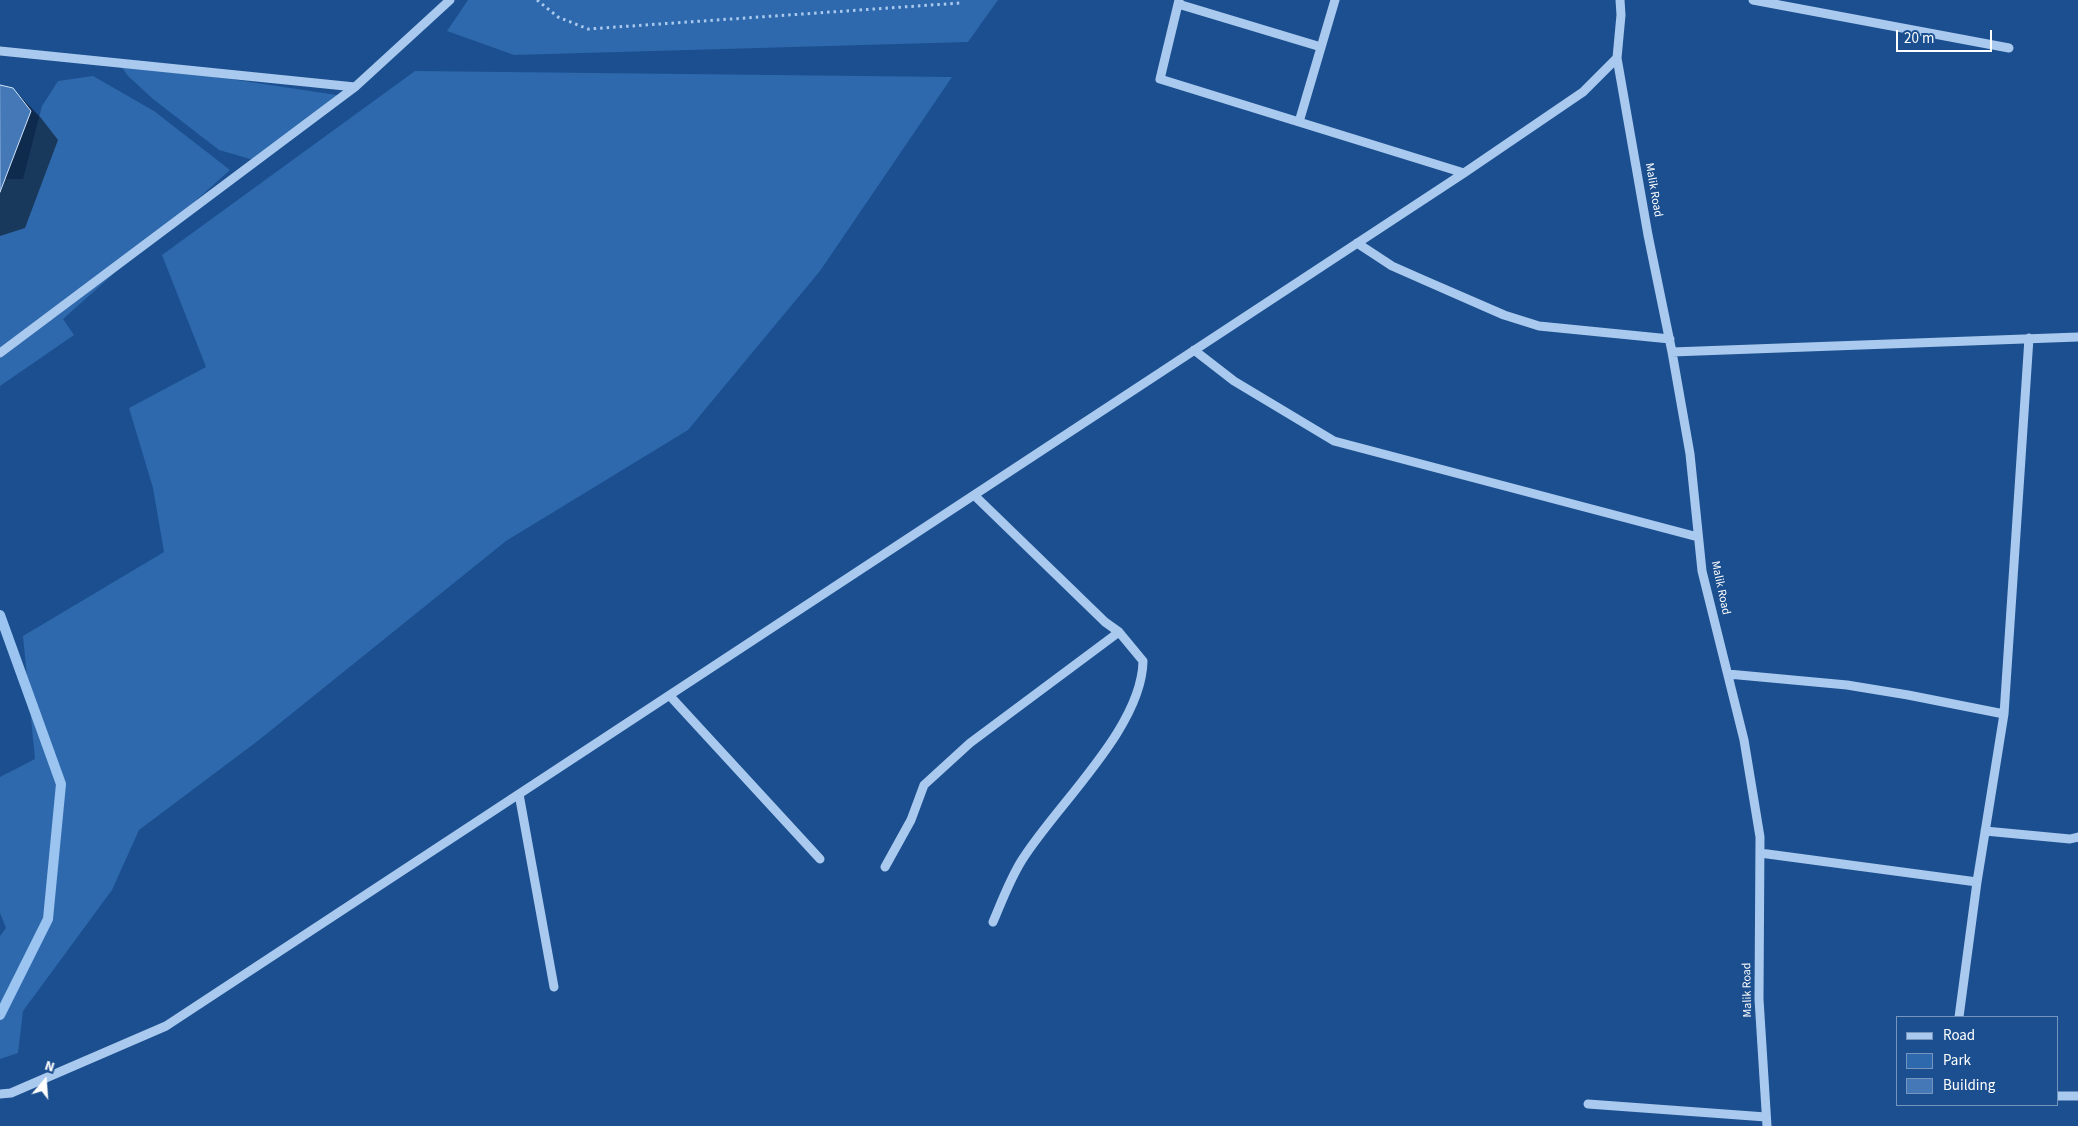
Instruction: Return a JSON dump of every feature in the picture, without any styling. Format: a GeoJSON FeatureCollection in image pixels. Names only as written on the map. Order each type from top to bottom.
{"type":"FeatureCollection","features":[{"type":"Feature","properties":{"kind":"street"},"geometry":{"type":"LineString","coordinates":[[0,353],[355,87],[450,0]]}},
{"type":"Feature","properties":{"kind":"street"},"geometry":{"type":"LineString","coordinates":[[1299,122],[1335,0]]}},
{"type":"Feature","properties":{"kind":"street","name":"Malik Road"},"geometry":{"type":"LineString","coordinates":[[1620,0],[1622,16],[1617,58],[1648,235],[1670,339],[1690,454],[1702,571],[1744,740],[1760,837],[1759,998],[1766,1121]]}},
{"type":"Feature","properties":{"kind":"street"},"geometry":{"type":"LineString","coordinates":[[1753,0],[2009,48]]}},
{"type":"Feature","properties":{"kind":"street"},"geometry":{"type":"LineString","coordinates":[[1321,47],[1179,2],[1160,79],[1464,172]]}},
{"type":"Feature","properties":{"kind":"street"},"geometry":{"type":"LineString","coordinates":[[0,51],[355,87]]}},
{"type":"Feature","properties":{"kind":"street"},"geometry":{"type":"LineString","coordinates":[[0,1094],[11,1093],[166,1026],[1464,172],[1583,92],[1617,58]]}},
{"type":"Feature","properties":{"kind":"street"},"geometry":{"type":"LineString","coordinates":[[1357,243],[1392,266],[1496,311],[1540,326],[1670,339]]}},
{"type":"Feature","properties":{"kind":"street"},"geometry":{"type":"LineString","coordinates":[[1672,352],[2078,336]]}},
{"type":"Feature","properties":{"kind":"street"},"geometry":{"type":"LineString","coordinates":[[1960,1016],[1977,882],[2004,714],[2030,338]]}},
{"type":"Feature","properties":{"kind":"street"},"geometry":{"type":"LineString","coordinates":[[1194,350],[1234,381],[1334,440],[1698,537]]}},
{"type":"Feature","properties":{"kind":"street"},"geometry":{"type":"LineString","coordinates":[[974,495],[1105,622],[1119,632],[1143,661],[1143,675],[1127,716],[1095,765],[1022,860],[993,922]]}},
{"type":"Feature","properties":{"kind":"street"},"geometry":{"type":"LineString","coordinates":[[885,867],[911,820],[924,785],[970,743],[1119,632]]}},
{"type":"Feature","properties":{"kind":"street"},"geometry":{"type":"LineString","coordinates":[[1728,674],[1847,685],[2004,714]]}},
{"type":"Feature","properties":{"kind":"street"},"geometry":{"type":"LineString","coordinates":[[670,696],[820,858]]}},
{"type":"Feature","properties":{"kind":"street"},"geometry":{"type":"LineString","coordinates":[[519,794],[554,987]]}},
{"type":"Feature","properties":{"kind":"street"},"geometry":{"type":"LineString","coordinates":[[1985,831],[2070,839],[2078,837]]}},
{"type":"Feature","properties":{"kind":"street"},"geometry":{"type":"LineString","coordinates":[[1760,853],[1977,882]]}},
{"type":"Feature","properties":{"kind":"street"},"geometry":{"type":"LineString","coordinates":[[2058,1096],[2078,1096]]}},
{"type":"Feature","properties":{"kind":"street"},"geometry":{"type":"LineString","coordinates":[[1588,1104],[1766,1121]]}},
{"type":"Feature","properties":{"kind":"path"},"geometry":{"type":"LineString","coordinates":[[537,0],[558,17],[588,29],[960,3],[962,0]]}},
{"type":"Feature","properties":{"kind":"green space"},"geometry":{"type":"Polygon","coordinates":[[[468,0],[998,0],[968,42],[514,55],[447,31],[468,0]]]}},
{"type":"Feature","properties":{"kind":"green space"},"geometry":{"type":"Polygon","coordinates":[[[118,62],[343,96],[257,161],[219,150],[153,99],[128,76],[118,62]]]}},
{"type":"Feature","properties":{"kind":"green space"},"geometry":{"type":"Polygon","coordinates":[[[415,71],[952,77],[820,271],[688,430],[506,541],[259,740],[139,830],[112,890],[23,1011],[18,1053],[0,1059],[0,936],[6,928],[0,913],[0,777],[35,759],[23,636],[164,552],[153,488],[129,408],[206,367],[162,255],[415,71]]]}},
{"type":"Feature","properties":{"kind":"green space"},"geometry":{"type":"Polygon","coordinates":[[[93,76],[154,111],[230,170],[63,319],[74,335],[0,386],[0,192],[5,179],[23,179],[42,106],[58,81],[93,76]]]}},
{"type":"Feature","properties":{"kind":"building"},"geometry":{"type":"Polygon","coordinates":[[[0,85],[13,88],[31,111],[0,192],[0,85]]]}},
{"type":"Feature","properties":{"kind":"waterway"},"geometry":{"type":"LineString","coordinates":[[0,615],[61,784],[48,919],[0,1015]]}}]}
